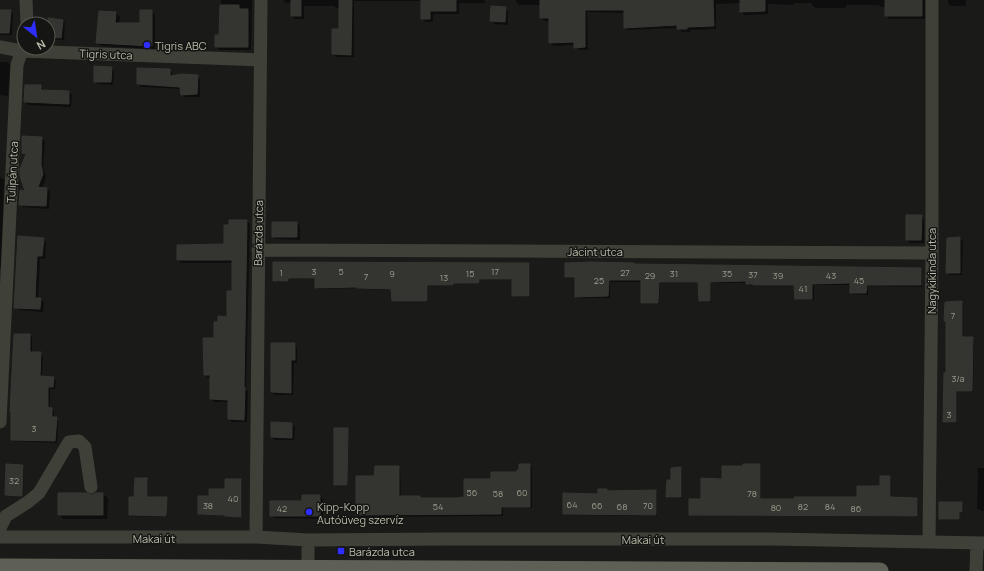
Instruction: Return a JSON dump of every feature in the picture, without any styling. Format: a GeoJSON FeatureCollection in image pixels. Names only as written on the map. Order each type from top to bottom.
{"type":"FeatureCollection","features":[{"type":"Feature","properties":{"kind":"main road"},"geometry":{"type":"LineString","coordinates":[[0,567],[308,567],[880,571]]}},
{"type":"Feature","properties":{"kind":"street"},"geometry":{"type":"LineString","coordinates":[[26,0],[27,16]]}},
{"type":"Feature","properties":{"kind":"street","name":"Barázda utca"},"geometry":{"type":"LineString","coordinates":[[256,537],[261,0]]}},
{"type":"Feature","properties":{"kind":"street","name":"Nagykikinda utca"},"geometry":{"type":"LineString","coordinates":[[929,541],[932,253],[932,0]]}},
{"type":"Feature","properties":{"kind":"street","name":"Tigris utca"},"geometry":{"type":"LineString","coordinates":[[0,48],[16,47]]}},
{"type":"Feature","properties":{"kind":"street","name":"Tigris utca"},"geometry":{"type":"LineString","coordinates":[[56,49],[260,60]]}},
{"type":"Feature","properties":{"kind":"street","name":"Tulipán utca"},"geometry":{"type":"LineString","coordinates":[[0,422],[17,65],[20,56]]}},
{"type":"Feature","properties":{"kind":"street","name":"Jácint utca"},"geometry":{"type":"LineString","coordinates":[[258,250],[932,253]]}},
{"type":"Feature","properties":{"kind":"street"},"geometry":{"type":"LineString","coordinates":[[0,528],[6,516],[39,493],[69,442],[79,440],[85,447],[91,487]]}},
{"type":"Feature","properties":{"kind":"street","name":"Makai út"},"geometry":{"type":"LineString","coordinates":[[0,537],[256,537],[308,540],[628,539],[929,541],[980,543],[976,571]]}},
{"type":"Feature","properties":{"kind":"street"},"geometry":{"type":"LineString","coordinates":[[308,540],[308,567]]}},
{"type":"Feature","properties":{"kind":"building"},"geometry":{"type":"Polygon","coordinates":[[[291,0],[301,0],[301,16],[291,16],[291,0]]]}},
{"type":"Feature","properties":{"kind":"building"},"geometry":{"type":"Polygon","coordinates":[[[339,0],[352,0],[351,55],[332,54],[332,29],[339,29],[339,0]]]}},
{"type":"Feature","properties":{"kind":"building"},"geometry":{"type":"Polygon","coordinates":[[[421,0],[456,0],[456,11],[430,11],[430,19],[421,19],[421,0]]]}},
{"type":"Feature","properties":{"kind":"building"},"geometry":{"type":"Polygon","coordinates":[[[540,0],[713,0],[714,26],[687,27],[687,29],[677,29],[677,25],[624,28],[624,10],[585,10],[585,47],[574,48],[574,42],[549,43],[549,18],[540,18],[540,0]]]}},
{"type":"Feature","properties":{"kind":"building"},"geometry":{"type":"Polygon","coordinates":[[[740,0],[765,0],[765,11],[740,12],[740,0]]]}},
{"type":"Feature","properties":{"kind":"building"},"geometry":{"type":"Polygon","coordinates":[[[885,0],[922,0],[922,16],[885,16],[885,0]]]}},
{"type":"Feature","properties":{"kind":"building"},"geometry":{"type":"Polygon","coordinates":[[[220,5],[239,5],[239,9],[248,9],[248,47],[215,47],[215,35],[219,35],[220,5]]]}},
{"type":"Feature","properties":{"kind":"building"},"geometry":{"type":"Polygon","coordinates":[[[491,6],[506,7],[505,22],[490,21],[491,6]]]}},
{"type":"Feature","properties":{"kind":"building"},"geometry":{"type":"Polygon","coordinates":[[[0,10],[11,10],[9,33],[0,33],[0,10]]]}},
{"type":"Feature","properties":{"kind":"building"},"geometry":{"type":"Polygon","coordinates":[[[140,10],[152,10],[152,46],[96,43],[99,11],[116,12],[115,23],[140,23],[140,10]]]}},
{"type":"Feature","properties":{"kind":"building"},"geometry":{"type":"Polygon","coordinates":[[[56,19],[63,20],[61,38],[56,38],[56,19]]]}},
{"type":"Feature","properties":{"kind":"building"},"geometry":{"type":"Polygon","coordinates":[[[94,66],[112,67],[111,82],[94,82],[94,66]]]}},
{"type":"Feature","properties":{"kind":"building"},"geometry":{"type":"Polygon","coordinates":[[[137,68],[170,69],[170,76],[182,74],[198,75],[197,94],[181,95],[180,87],[137,84],[137,68]]]}},
{"type":"Feature","properties":{"kind":"building"},"geometry":{"type":"Polygon","coordinates":[[[25,85],[41,85],[41,90],[69,91],[69,104],[24,102],[25,85]]]}},
{"type":"Feature","properties":{"kind":"building"},"geometry":{"type":"Polygon","coordinates":[[[22,136],[42,137],[41,164],[43,174],[38,187],[47,188],[46,206],[19,205],[20,190],[25,191],[20,176],[20,169],[26,154],[22,153],[22,136]]]}},
{"type":"Feature","properties":{"kind":"building"},"geometry":{"type":"Polygon","coordinates":[[[906,215],[922,215],[921,240],[906,240],[906,215]]]}},
{"type":"Feature","properties":{"kind":"building"},"geometry":{"type":"Polygon","coordinates":[[[229,220],[247,220],[244,420],[228,419],[228,400],[210,399],[210,375],[204,375],[203,338],[214,338],[214,322],[218,322],[218,316],[227,317],[227,291],[232,291],[232,260],[177,260],[177,245],[224,244],[224,225],[229,225],[229,220]]]}},
{"type":"Feature","properties":{"kind":"building"},"geometry":{"type":"Polygon","coordinates":[[[272,222],[297,222],[297,237],[272,237],[272,222]]]}},
{"type":"Feature","properties":{"kind":"building"},"geometry":{"type":"Polygon","coordinates":[[[18,236],[44,238],[42,256],[37,256],[35,298],[41,298],[40,309],[14,308],[18,236]]]}},
{"type":"Feature","properties":{"kind":"building"},"geometry":{"type":"Polygon","coordinates":[[[960,237],[960,273],[946,273],[947,238],[960,237]]]}},
{"type":"Feature","properties":{"kind":"building"},"geometry":{"type":"Polygon","coordinates":[[[273,262],[529,263],[529,296],[512,296],[512,279],[479,279],[479,283],[427,285],[427,301],[392,301],[391,289],[357,287],[315,288],[315,278],[288,278],[288,281],[273,281],[273,262]]]}},
{"type":"Feature","properties":{"kind":"building"},"geometry":{"type":"Polygon","coordinates":[[[591,262],[634,264],[921,268],[921,285],[867,285],[866,293],[850,293],[850,283],[812,284],[812,299],[795,299],[794,285],[753,285],[746,284],[746,281],[710,282],[710,301],[699,301],[698,282],[659,282],[658,303],[641,303],[641,280],[609,280],[608,296],[575,297],[575,277],[565,277],[565,263],[591,262]]]}},
{"type":"Feature","properties":{"kind":"building"},"geometry":{"type":"Polygon","coordinates":[[[962,301],[962,337],[973,337],[972,391],[956,391],[956,422],[943,422],[944,373],[946,373],[946,321],[944,321],[945,302],[962,301]]]}},
{"type":"Feature","properties":{"kind":"building"},"geometry":{"type":"Polygon","coordinates":[[[14,334],[30,334],[30,352],[41,352],[40,376],[54,377],[53,387],[48,387],[48,407],[52,408],[52,417],[57,417],[55,441],[11,440],[10,412],[14,334]]]}},
{"type":"Feature","properties":{"kind":"building"},"geometry":{"type":"Polygon","coordinates":[[[271,343],[295,343],[295,360],[291,360],[291,393],[271,392],[271,343]]]}},
{"type":"Feature","properties":{"kind":"building"},"geometry":{"type":"Polygon","coordinates":[[[271,422],[292,423],[292,438],[271,437],[271,422]]]}},
{"type":"Feature","properties":{"kind":"building"},"geometry":{"type":"Polygon","coordinates":[[[334,428],[348,428],[347,485],[334,485],[334,428]]]}},
{"type":"Feature","properties":{"kind":"building"},"geometry":{"type":"Polygon","coordinates":[[[6,464],[23,465],[22,496],[5,495],[6,464]]]}},
{"type":"Feature","properties":{"kind":"building"},"geometry":{"type":"Polygon","coordinates":[[[519,464],[530,464],[530,507],[501,507],[501,514],[356,515],[356,476],[374,476],[375,466],[399,466],[399,496],[420,496],[420,498],[457,498],[464,497],[464,479],[491,479],[491,472],[517,472],[517,470],[519,470],[519,464]]]}},
{"type":"Feature","properties":{"kind":"building"},"geometry":{"type":"Polygon","coordinates":[[[743,464],[760,464],[760,499],[795,499],[794,497],[857,497],[857,486],[880,486],[880,476],[890,476],[890,497],[917,498],[917,516],[689,515],[689,499],[701,499],[701,478],[722,479],[722,466],[743,466],[743,464]]]}},
{"type":"Feature","properties":{"kind":"building"},"geometry":{"type":"Polygon","coordinates":[[[681,467],[681,497],[666,497],[667,480],[671,480],[671,468],[681,467]]]}},
{"type":"Feature","properties":{"kind":"building"},"geometry":{"type":"Polygon","coordinates":[[[135,478],[147,478],[147,497],[167,497],[166,516],[129,515],[129,497],[134,497],[135,478]]]}},
{"type":"Feature","properties":{"kind":"building"},"geometry":{"type":"Polygon","coordinates":[[[225,479],[241,479],[241,517],[198,514],[198,496],[209,496],[209,489],[225,489],[225,479]]]}},
{"type":"Feature","properties":{"kind":"building"},"geometry":{"type":"Polygon","coordinates":[[[598,489],[607,489],[607,491],[656,490],[656,515],[563,514],[563,493],[598,494],[598,489]]]}},
{"type":"Feature","properties":{"kind":"building"},"geometry":{"type":"Polygon","coordinates":[[[58,493],[86,493],[92,495],[96,493],[103,493],[103,515],[58,515],[58,493]]]}},
{"type":"Feature","properties":{"kind":"building"},"geometry":{"type":"Polygon","coordinates":[[[302,495],[320,495],[320,516],[270,516],[270,501],[302,501],[302,495]]]}},
{"type":"Feature","properties":{"kind":"building"},"geometry":{"type":"Polygon","coordinates":[[[939,502],[962,502],[962,512],[959,512],[959,519],[939,519],[939,502]]]}},
{"type":"Feature","properties":{"kind":"place","name":"Tigris ABC"},"geometry":{"type":"Point","coordinates":[147,45]}},
{"type":"Feature","properties":{"kind":"place","name":"Kipp-Kopp Autóüveg szervíz"},"geometry":{"type":"Point","coordinates":[309,512]}},
{"type":"Feature","properties":{"kind":"place","name":"Barázda utca"},"geometry":{"type":"Point","coordinates":[341,551]}}]}
